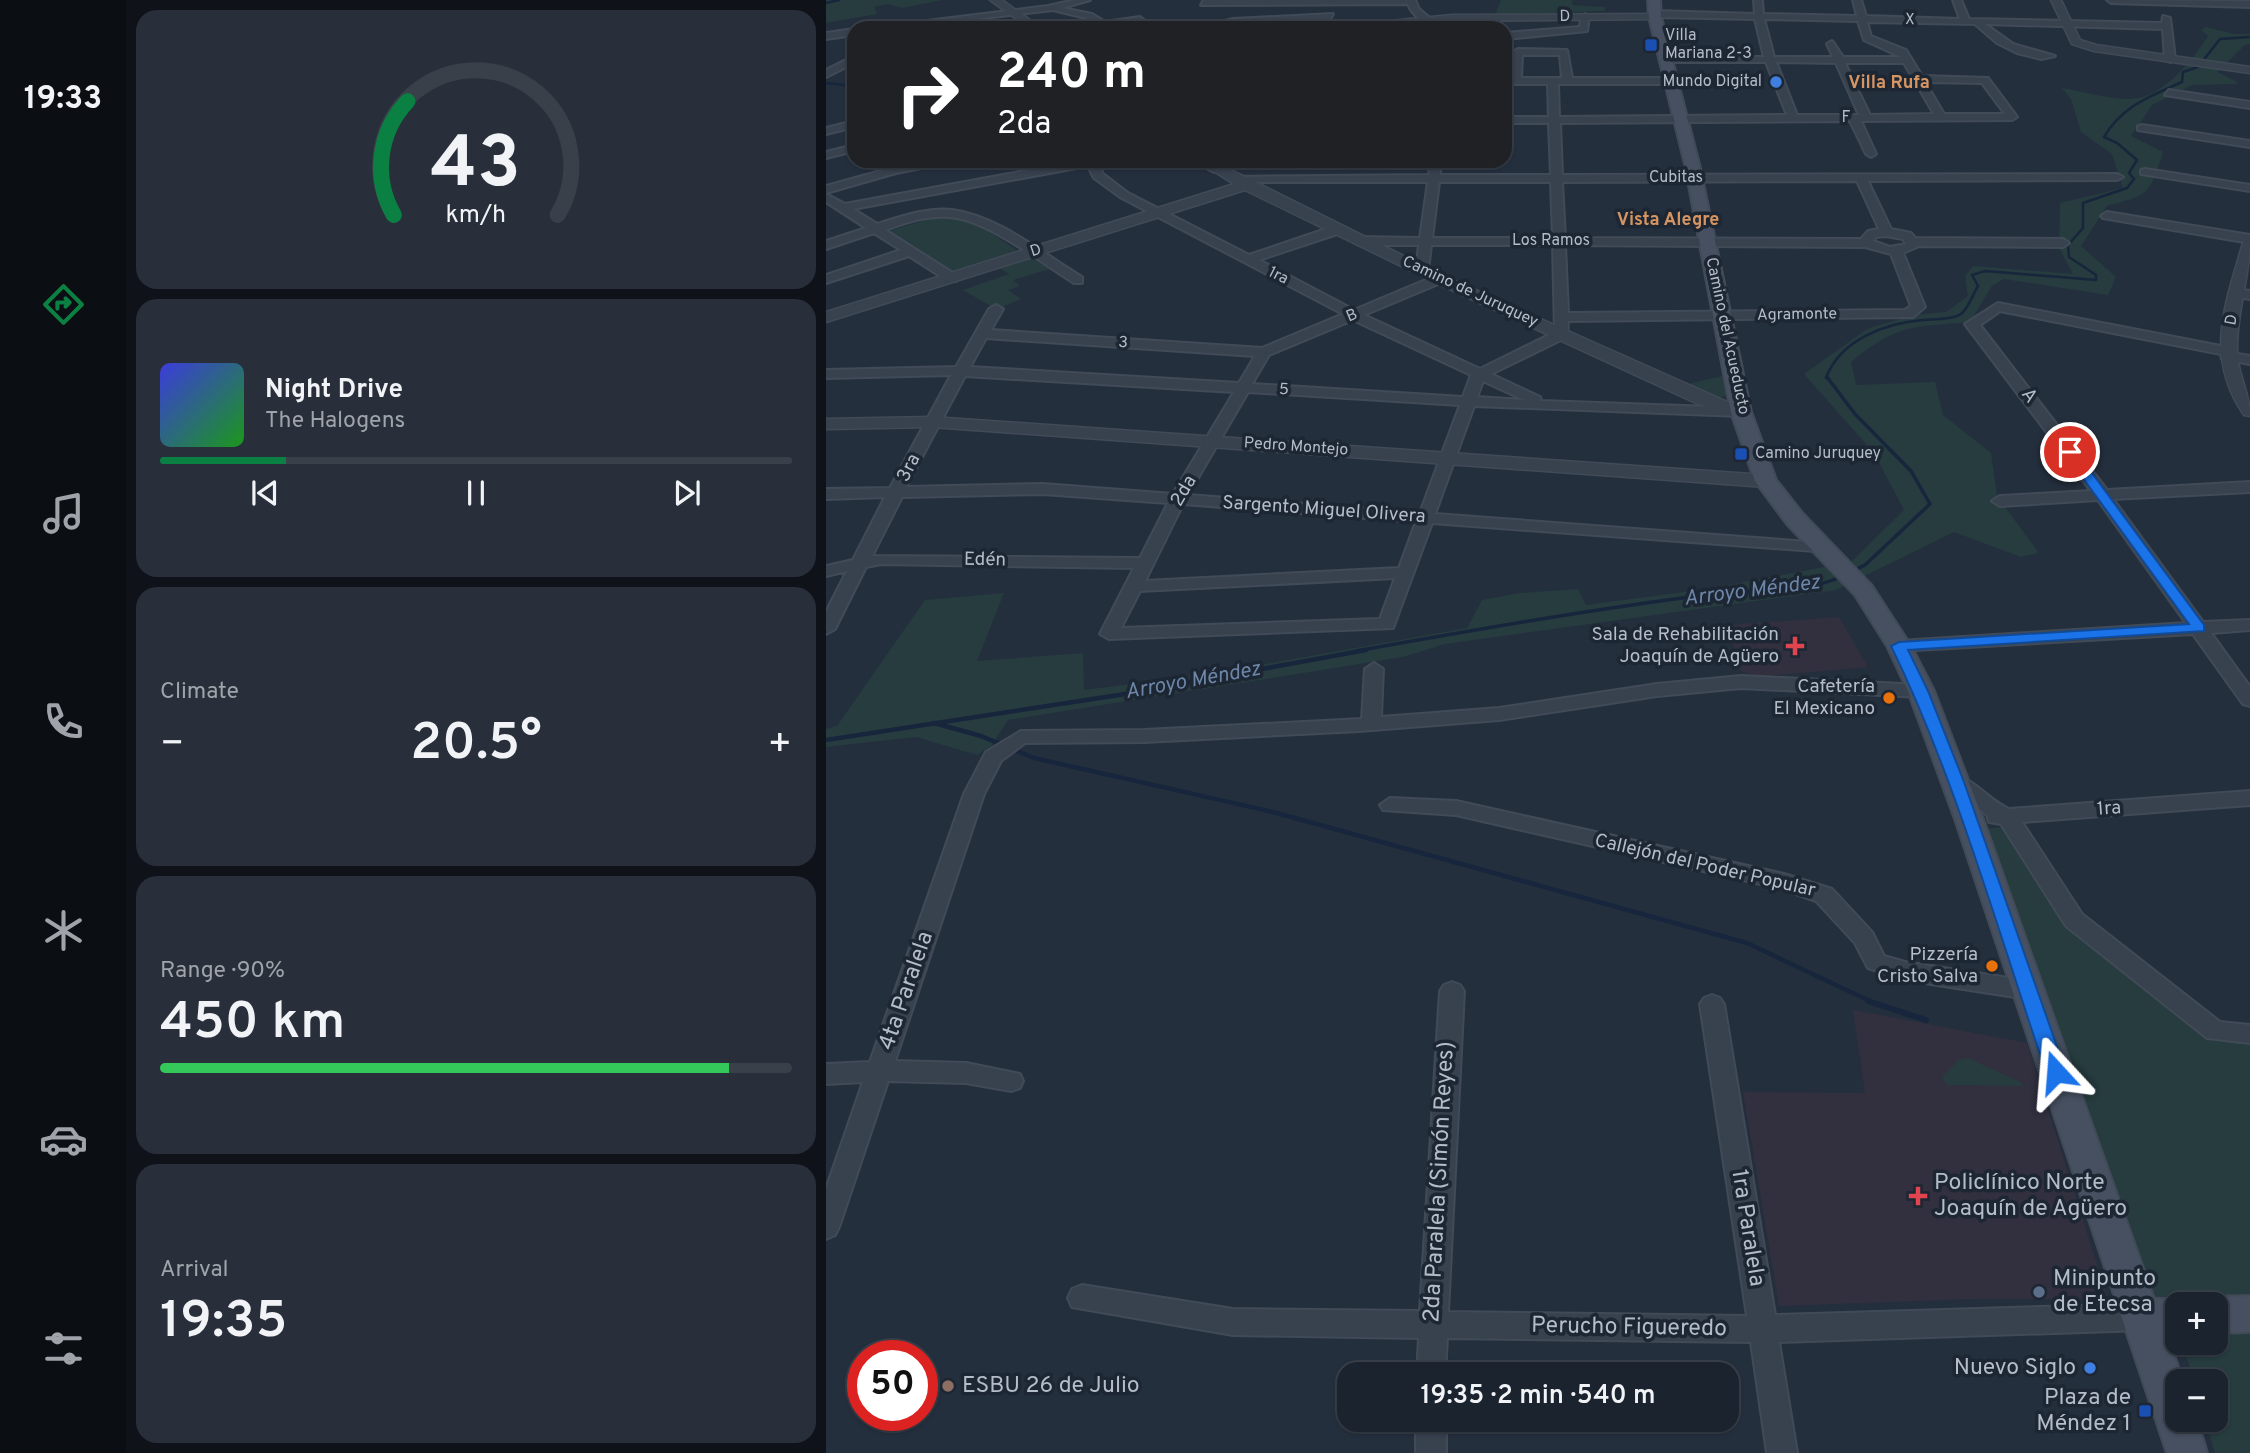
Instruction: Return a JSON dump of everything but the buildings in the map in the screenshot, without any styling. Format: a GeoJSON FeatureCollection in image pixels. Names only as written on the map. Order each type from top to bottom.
{"type":"FeatureCollection","features":[{"type":"Feature","properties":{"kind":"main road","name":"Camino del Acueducto"},"geometry":{"type":"LineString","coordinates":[[1654,0],[1655,15],[1695,178],[1741,412],[1766,481],[1830,556],[1864,591],[1899,646],[1921,691],[2028,990],[2160,1317],[2169,1369]]}},
{"type":"Feature","properties":{"kind":"main road"},"geometry":{"type":"LineString","coordinates":[[2228,1315],[2250,1314]]}},
{"type":"Feature","properties":{"kind":"main road","name":"Camino del Acueducto"},"geometry":{"type":"LineString","coordinates":[[2181,1432],[2187,1453]]}},
{"type":"Feature","properties":{"kind":"street"},"geometry":{"type":"LineString","coordinates":[[995,0],[1025,20]]}},
{"type":"Feature","properties":{"kind":"street"},"geometry":{"type":"LineString","coordinates":[[934,21],[1048,9],[1086,0]]}},
{"type":"Feature","properties":{"kind":"street"},"geometry":{"type":"LineString","coordinates":[[1758,0],[1758,16],[1770,60],[1794,119]]}},
{"type":"Feature","properties":{"kind":"street"},"geometry":{"type":"LineString","coordinates":[[1857,0],[1867,38],[1903,52],[1922,79],[1941,118]]}},
{"type":"Feature","properties":{"kind":"street"},"geometry":{"type":"LineString","coordinates":[[1957,0],[1965,21]]}},
{"type":"Feature","properties":{"kind":"street"},"geometry":{"type":"LineString","coordinates":[[2056,0],[2076,42],[2094,48],[2250,70]]}},
{"type":"Feature","properties":{"kind":"street"},"geometry":{"type":"LineString","coordinates":[[2111,0],[2250,4]]}},
{"type":"Feature","properties":{"kind":"street"},"geometry":{"type":"LineString","coordinates":[[1201,1],[1412,4],[1431,16],[1452,18]]}},
{"type":"Feature","properties":{"kind":"street"},"geometry":{"type":"LineString","coordinates":[[1201,1],[1231,21]]}},
{"type":"Feature","properties":{"kind":"street"},"geometry":{"type":"LineString","coordinates":[[2155,1],[2169,22],[2165,26],[2170,59]]}},
{"type":"Feature","properties":{"kind":"street"},"geometry":{"type":"LineString","coordinates":[[1412,4],[1426,20]]}},
{"type":"Feature","properties":{"kind":"street"},"geometry":{"type":"LineString","coordinates":[[1048,9],[1089,16],[1098,21]]}},
{"type":"Feature","properties":{"kind":"street","name":"X"},"geometry":{"type":"LineString","coordinates":[[1655,15],[2165,26]]}},
{"type":"Feature","properties":{"kind":"street","name":"D"},"geometry":{"type":"LineString","coordinates":[[1416,21],[1452,18],[1655,15]]}},
{"type":"Feature","properties":{"kind":"street"},"geometry":{"type":"LineString","coordinates":[[1278,21],[1330,16]]}},
{"type":"Feature","properties":{"kind":"street"},"geometry":{"type":"LineString","coordinates":[[1512,35],[1584,29],[1585,17]]}},
{"type":"Feature","properties":{"kind":"street"},"geometry":{"type":"LineString","coordinates":[[1020,21],[1025,20]]}},
{"type":"Feature","properties":{"kind":"street"},"geometry":{"type":"LineString","coordinates":[[1134,21],[1140,20]]}},
{"type":"Feature","properties":{"kind":"street"},"geometry":{"type":"LineString","coordinates":[[1978,21],[1985,32],[2024,54],[2050,56]]}},
{"type":"Feature","properties":{"kind":"street"},"geometry":{"type":"LineString","coordinates":[[826,36],[847,33]]}},
{"type":"Feature","properties":{"kind":"street"},"geometry":{"type":"LineString","coordinates":[[1832,44],[1840,60],[1871,154]]}},
{"type":"Feature","properties":{"kind":"street"},"geometry":{"type":"LineString","coordinates":[[1512,77],[1518,52],[1564,52],[1567,81]]}},
{"type":"Feature","properties":{"kind":"street"},"geometry":{"type":"LineString","coordinates":[[1666,59],[1910,60]]}},
{"type":"Feature","properties":{"kind":"street"},"geometry":{"type":"LineString","coordinates":[[826,74],[847,63]]}},
{"type":"Feature","properties":{"kind":"street","name":"F"},"geometry":{"type":"LineString","coordinates":[[1681,120],[2011,117],[1986,80],[1922,79]]}},
{"type":"Feature","properties":{"kind":"street"},"geometry":{"type":"LineString","coordinates":[[1512,81],[1671,81]]}},
{"type":"Feature","properties":{"kind":"street"},"geometry":{"type":"LineString","coordinates":[[1133,586],[1194,586],[1306,575],[1406,573],[1478,375],[1562,334],[1553,81]]}},
{"type":"Feature","properties":{"kind":"street"},"geometry":{"type":"LineString","coordinates":[[2169,93],[2250,105]]}},
{"type":"Feature","properties":{"kind":"street"},"geometry":{"type":"LineString","coordinates":[[1512,120],[1681,120]]}},
{"type":"Feature","properties":{"kind":"street"},"geometry":{"type":"LineString","coordinates":[[826,131],[847,126]]}},
{"type":"Feature","properties":{"kind":"street"},"geometry":{"type":"LineString","coordinates":[[2142,128],[2250,144]]}},
{"type":"Feature","properties":{"kind":"street"},"geometry":{"type":"LineString","coordinates":[[826,155],[847,150]]}},
{"type":"Feature","properties":{"kind":"street"},"geometry":{"type":"LineString","coordinates":[[826,190],[908,168]]}},
{"type":"Feature","properties":{"kind":"street"},"geometry":{"type":"LineString","coordinates":[[844,208],[1060,168]]}},
{"type":"Feature","properties":{"kind":"street","name":"1ra"},"geometry":{"type":"LineString","coordinates":[[1095,168],[1098,176],[1124,195],[1157,213],[1354,315],[1548,406]]}},
{"type":"Feature","properties":{"kind":"street","name":"Camino de Juruquey"},"geometry":{"type":"LineString","coordinates":[[1214,168],[1439,279],[1704,400],[1741,412]]}},
{"type":"Feature","properties":{"kind":"street"},"geometry":{"type":"LineString","coordinates":[[1422,270],[1436,168]]}},
{"type":"Feature","properties":{"kind":"street"},"geometry":{"type":"LineString","coordinates":[[2145,173],[2250,188]]}},
{"type":"Feature","properties":{"kind":"street","name":"Cubitas"},"geometry":{"type":"LineString","coordinates":[[1240,182],[1435,177],[2118,177]]}},
{"type":"Feature","properties":{"kind":"street"},"geometry":{"type":"LineString","coordinates":[[1861,178],[1886,232]]}},
{"type":"Feature","properties":{"kind":"street","name":"D"},"geometry":{"type":"LineString","coordinates":[[826,317],[1157,213],[1240,182]]}},
{"type":"Feature","properties":{"kind":"street"},"geometry":{"type":"LineString","coordinates":[[826,197],[952,278]]}},
{"type":"Feature","properties":{"kind":"street"},"geometry":{"type":"LineString","coordinates":[[826,245],[927,216],[950,213],[984,223],[1078,280]]}},
{"type":"Feature","properties":{"kind":"street"},"geometry":{"type":"LineString","coordinates":[[2107,216],[2250,241]]}},
{"type":"Feature","properties":{"kind":"street"},"geometry":{"type":"LineString","coordinates":[[1248,260],[1336,230]]}},
{"type":"Feature","properties":{"kind":"street"},"geometry":{"type":"LineString","coordinates":[[1868,243],[1867,240],[1872,234],[1886,232],[1901,234],[1914,242],[2063,243]]}},
{"type":"Feature","properties":{"kind":"street","name":"Los Ramos"},"geometry":{"type":"LineString","coordinates":[[1359,241],[1868,243],[1896,251]]}},
{"type":"Feature","properties":{"kind":"street","name":"D"},"geometry":{"type":"LineString","coordinates":[[2227,353],[2244,294],[2250,241]]}},
{"type":"Feature","properties":{"kind":"street"},"geometry":{"type":"LineString","coordinates":[[1896,251],[1907,249],[1914,242]]}},
{"type":"Feature","properties":{"kind":"street"},"geometry":{"type":"LineString","coordinates":[[826,279],[911,251]]}},
{"type":"Feature","properties":{"kind":"street","name":"Agramonte"},"geometry":{"type":"LineString","coordinates":[[1561,317],[1908,314],[1918,307],[1896,251]]}},
{"type":"Feature","properties":{"kind":"street","name":"B"},"geometry":{"type":"LineString","coordinates":[[1264,352],[1439,279]]}},
{"type":"Feature","properties":{"kind":"street","name":"A"},"geometry":{"type":"LineString","coordinates":[[2227,353],[1998,307],[1972,324],[2102,495],[2250,700]]}},
{"type":"Feature","properties":{"kind":"street","name":"3ra"},"geometry":{"type":"LineString","coordinates":[[826,629],[932,422],[996,309]]}},
{"type":"Feature","properties":{"kind":"street","name":"3"},"geometry":{"type":"LineString","coordinates":[[983,334],[1264,352]]}},
{"type":"Feature","properties":{"kind":"street","name":"2da"},"geometry":{"type":"LineString","coordinates":[[1264,352],[1178,499],[1109,634],[1387,624],[1406,573]]}},
{"type":"Feature","properties":{"kind":"street"},"geometry":{"type":"LineString","coordinates":[[2250,360],[2227,353],[2235,392],[2250,411]]}},
{"type":"Feature","properties":{"kind":"street","name":"5"},"geometry":{"type":"LineString","coordinates":[[826,374],[960,371],[1548,406],[1741,412]]}},
{"type":"Feature","properties":{"kind":"street","name":"Pedro Montejo"},"geometry":{"type":"LineString","coordinates":[[826,424],[932,422],[1766,481]]}},
{"type":"Feature","properties":{"kind":"street"},"geometry":{"type":"LineString","coordinates":[[2000,501],[2250,487]]}},
{"type":"Feature","properties":{"kind":"street","name":"Sargento Miguel Olivera"},"geometry":{"type":"LineString","coordinates":[[826,494],[1043,489],[1426,518],[1830,556]]}},
{"type":"Feature","properties":{"kind":"street","name":"Edén"},"geometry":{"type":"LineString","coordinates":[[826,571],[860,566],[881,559],[1145,563]]}},
{"type":"Feature","properties":{"kind":"street"},"geometry":{"type":"LineString","coordinates":[[1899,646],[2250,625]]}},
{"type":"Feature","properties":{"kind":"street"},"geometry":{"type":"LineString","coordinates":[[1374,669],[1371,724],[1499,713],[1678,687],[1741,682],[1921,691]]}},
{"type":"Feature","properties":{"kind":"street","name":"4ta Paralela"},"geometry":{"type":"LineString","coordinates":[[826,1227],[974,794],[993,757],[1021,737],[1144,736],[1371,724]]}},
{"type":"Feature","properties":{"kind":"street"},"geometry":{"type":"LineString","coordinates":[[1955,782],[1988,808],[2007,816],[2074,920],[2215,1031],[2250,1034]]}},
{"type":"Feature","properties":{"kind":"street","name":"1ra"},"geometry":{"type":"LineString","coordinates":[[1969,819],[2250,798]]}},
{"type":"Feature","properties":{"kind":"street","name":"Callejón del Poder Popular"},"geometry":{"type":"LineString","coordinates":[[1390,805],[1456,808],[1783,882],[1824,894],[1864,938],[1876,962],[1905,971],[2028,990]]}},
{"type":"Feature","properties":{"kind":"street","name":"2da Paralela (Simón Reyes)"},"geometry":{"type":"LineString","coordinates":[[1432,1362],[1451,991]]}},
{"type":"Feature","properties":{"kind":"street","name":"1ra Paralela"},"geometry":{"type":"LineString","coordinates":[[1712,1004],[1782,1453]]}},
{"type":"Feature","properties":{"kind":"street"},"geometry":{"type":"LineString","coordinates":[[826,1074],[982,1073],[1011,1081]]}},
{"type":"Feature","properties":{"kind":"street","name":"Perucho Figueredo"},"geometry":{"type":"LineString","coordinates":[[1082,1298],[1233,1322],[1763,1329],[2160,1317]]}},
{"type":"Feature","properties":{"kind":"street"},"geometry":{"type":"LineString","coordinates":[[1431,1432],[1431,1453]]}},
{"type":"Feature","properties":{"kind":"shaded area","name":"Sala de Rehabilitación Joaquín de Agüero"},"geometry":{"type":"Polygon","coordinates":[[[1839,617],[1868,667],[1757,677],[1741,671],[1728,625],[1839,617]]]}},
{"type":"Feature","properties":{"kind":"shaded area","name":"Policlínico Norte Joaquín de Agüero"},"geometry":{"type":"Polygon","coordinates":[[[1853,1010],[2027,1043],[2108,1299],[1972,1299],[1779,1306],[1743,1092],[1865,1093],[1853,1010]]]}},
{"type":"Feature","properties":{"kind":"green space"},"geometry":{"type":"Polygon","coordinates":[[[826,0],[942,0],[902,8],[888,4],[874,7],[877,14],[826,23],[826,0]]]}},
{"type":"Feature","properties":{"kind":"green space"},"geometry":{"type":"Polygon","coordinates":[[[1501,0],[1572,0],[1572,5],[1605,7],[1605,11],[1495,15],[1501,0]]]}},
{"type":"Feature","properties":{"kind":"green space"},"geometry":{"type":"Polygon","coordinates":[[[2206,27],[2234,34],[2250,34],[2250,44],[2245,45],[2217,72],[2237,82],[2192,85],[2152,105],[2131,136],[2163,152],[2155,177],[2146,191],[2132,199],[2107,206],[2081,246],[2116,277],[2108,295],[2004,279],[1992,286],[1970,322],[1919,327],[1894,334],[1851,362],[1856,385],[1935,382],[1943,415],[1991,453],[1997,496],[2039,553],[2021,557],[1954,532],[1836,590],[1445,644],[1403,657],[1008,720],[992,745],[977,755],[916,737],[826,747],[826,729],[837,726],[925,600],[1004,593],[977,661],[1083,653],[1084,690],[1210,674],[1467,628],[1482,600],[1520,593],[1578,589],[1586,605],[1707,589],[1851,562],[1904,510],[1874,453],[1804,374],[1867,329],[1913,315],[1946,312],[1968,296],[1965,276],[1973,266],[2073,274],[2059,248],[2060,203],[2123,188],[2112,154],[2081,132],[2071,99],[2062,88],[2128,99],[2152,93],[2174,77],[2194,56],[2208,36],[2201,30],[2206,27]]]}},
{"type":"Feature","properties":{"kind":"green space"},"geometry":{"type":"Polygon","coordinates":[[[944,215],[980,225],[1019,252],[955,272],[888,231],[944,215]]]}},
{"type":"Feature","properties":{"kind":"green space"},"geometry":{"type":"Polygon","coordinates":[[[1031,258],[1050,269],[1013,280],[1020,286],[1008,290],[1021,299],[996,309],[963,290],[1009,274],[999,268],[1031,258]]]}},
{"type":"Feature","properties":{"kind":"green space"},"geometry":{"type":"Polygon","coordinates":[[[1722,376],[1727,395],[1722,397],[1705,395],[1684,385],[1722,376]]]}},
{"type":"Feature","properties":{"kind":"green space"},"geometry":{"type":"Polygon","coordinates":[[[2006,827],[2069,930],[2212,1041],[2250,1042],[2250,1302],[2228,1302],[2228,1292],[2165,1292],[2165,1303],[2158,1303],[2148,1292],[1981,829],[2006,827]]]}},
{"type":"Feature","properties":{"kind":"green space"},"geometry":{"type":"Polygon","coordinates":[[[1968,1058],[2022,1083],[2023,1086],[1947,1085],[1942,1077],[1959,1060],[1968,1058]]]}},
{"type":"Feature","properties":{"kind":"green space"},"geometry":{"type":"Polygon","coordinates":[[[2228,1330],[2250,1330],[2250,1453],[2215,1453],[2209,1432],[2228,1432],[2228,1369],[2190,1369],[2186,1355],[2228,1355],[2228,1330]]]}},
{"type":"Feature","properties":{"kind":"waterway"},"geometry":{"type":"LineString","coordinates":[[826,3],[839,0]]}},
{"type":"Feature","properties":{"kind":"waterway","name":"Arroyo Méndez"},"geometry":{"type":"LineString","coordinates":[[1826,378],[1842,353],[1866,336],[1894,325],[1948,318],[1964,312],[1978,286],[1972,275],[1985,271],[2096,280],[2096,275],[2069,257],[2068,245],[2083,228],[2083,203],[2127,188],[2134,179],[2129,173],[2137,160],[2117,143],[2104,137],[2128,110],[2148,97],[2182,82],[2183,72],[2198,67],[2220,39],[2250,37]]}},
{"type":"Feature","properties":{"kind":"waterway"},"geometry":{"type":"LineString","coordinates":[[826,83],[847,85]]}},
{"type":"Feature","properties":{"kind":"waterway","name":"Arroyo Méndez"},"geometry":{"type":"LineString","coordinates":[[1827,377],[1855,414],[1911,471],[1930,504],[1865,565],[1851,572]]}},
{"type":"Feature","properties":{"kind":"waterway","name":"Arroyo Méndez"},"geometry":{"type":"LineString","coordinates":[[1356,651],[1623,606],[1713,594],[1812,586],[1843,576]]}},
{"type":"Feature","properties":{"kind":"waterway","name":"Arroyo Méndez"},"geometry":{"type":"LineString","coordinates":[[935,723],[1119,695],[1366,650]]}},
{"type":"Feature","properties":{"kind":"waterway","name":"Arroyo Méndez"},"geometry":{"type":"LineString","coordinates":[[826,740],[935,723]]}},
{"type":"Feature","properties":{"kind":"waterway"},"geometry":{"type":"LineString","coordinates":[[935,723],[981,736],[1034,758],[1273,812],[1747,943],[1874,1003]]}},
{"type":"Feature","properties":{"kind":"waterway"},"geometry":{"type":"LineString","coordinates":[[1868,1001],[1874,1003]]}},
{"type":"Feature","properties":{"kind":"waterway"},"geometry":{"type":"LineString","coordinates":[[1874,1003],[1926,1020]]}},
{"type":"Feature","properties":{"kind":"place","name":"Villa Mariana 2-3"},"geometry":{"type":"Point","coordinates":[1651,45]}},
{"type":"Feature","properties":{"kind":"place","name":"Mundo Digital"},"geometry":{"type":"Point","coordinates":[1776,82]}},
{"type":"Feature","properties":{"kind":"place","name":"Camino Juruquey"},"geometry":{"type":"Point","coordinates":[1741,454]}},
{"type":"Feature","properties":{"kind":"place","name":"Sala de Rehabilitación Joaquín de Agüero"},"geometry":{"type":"Point","coordinates":[1795,646]}},
{"type":"Feature","properties":{"kind":"place","name":"Cafetería El Mexicano"},"geometry":{"type":"Point","coordinates":[1889,698]}},
{"type":"Feature","properties":{"kind":"place","name":"Pizzería Cristo Salva"},"geometry":{"type":"Point","coordinates":[1992,966]}},
{"type":"Feature","properties":{"kind":"place","name":"Policlínico Norte Joaquín de Agüero"},"geometry":{"type":"Point","coordinates":[1918,1196]}},
{"type":"Feature","properties":{"kind":"place","name":"Minipunto de Etecsa"},"geometry":{"type":"Point","coordinates":[2039,1292]}},
{"type":"Feature","properties":{"kind":"place","name":"Nuevo Siglo"},"geometry":{"type":"Point","coordinates":[2090,1368]}},
{"type":"Feature","properties":{"kind":"place","name":"ESBU 26 de Julio"},"geometry":{"type":"Point","coordinates":[948,1386]}},
{"type":"Feature","properties":{"kind":"place","name":"Plaza de Méndez 1"},"geometry":{"type":"Point","coordinates":[2145,1411]}},
{"type":"Feature","properties":{"kind":"district","name":"Villa Rufa"},"geometry":{"type":"Point","coordinates":[1889,83]}},
{"type":"Feature","properties":{"kind":"district","name":"Vista Alegre"},"geometry":{"type":"Point","coordinates":[1668,220]}},
{"type":"Feature","properties":{"kind":"route"},"geometry":{"type":"LineString","coordinates":[[2056,1072],[1969,819],[1921,691],[1899,646],[2199,628],[2070,452]]}}]}
